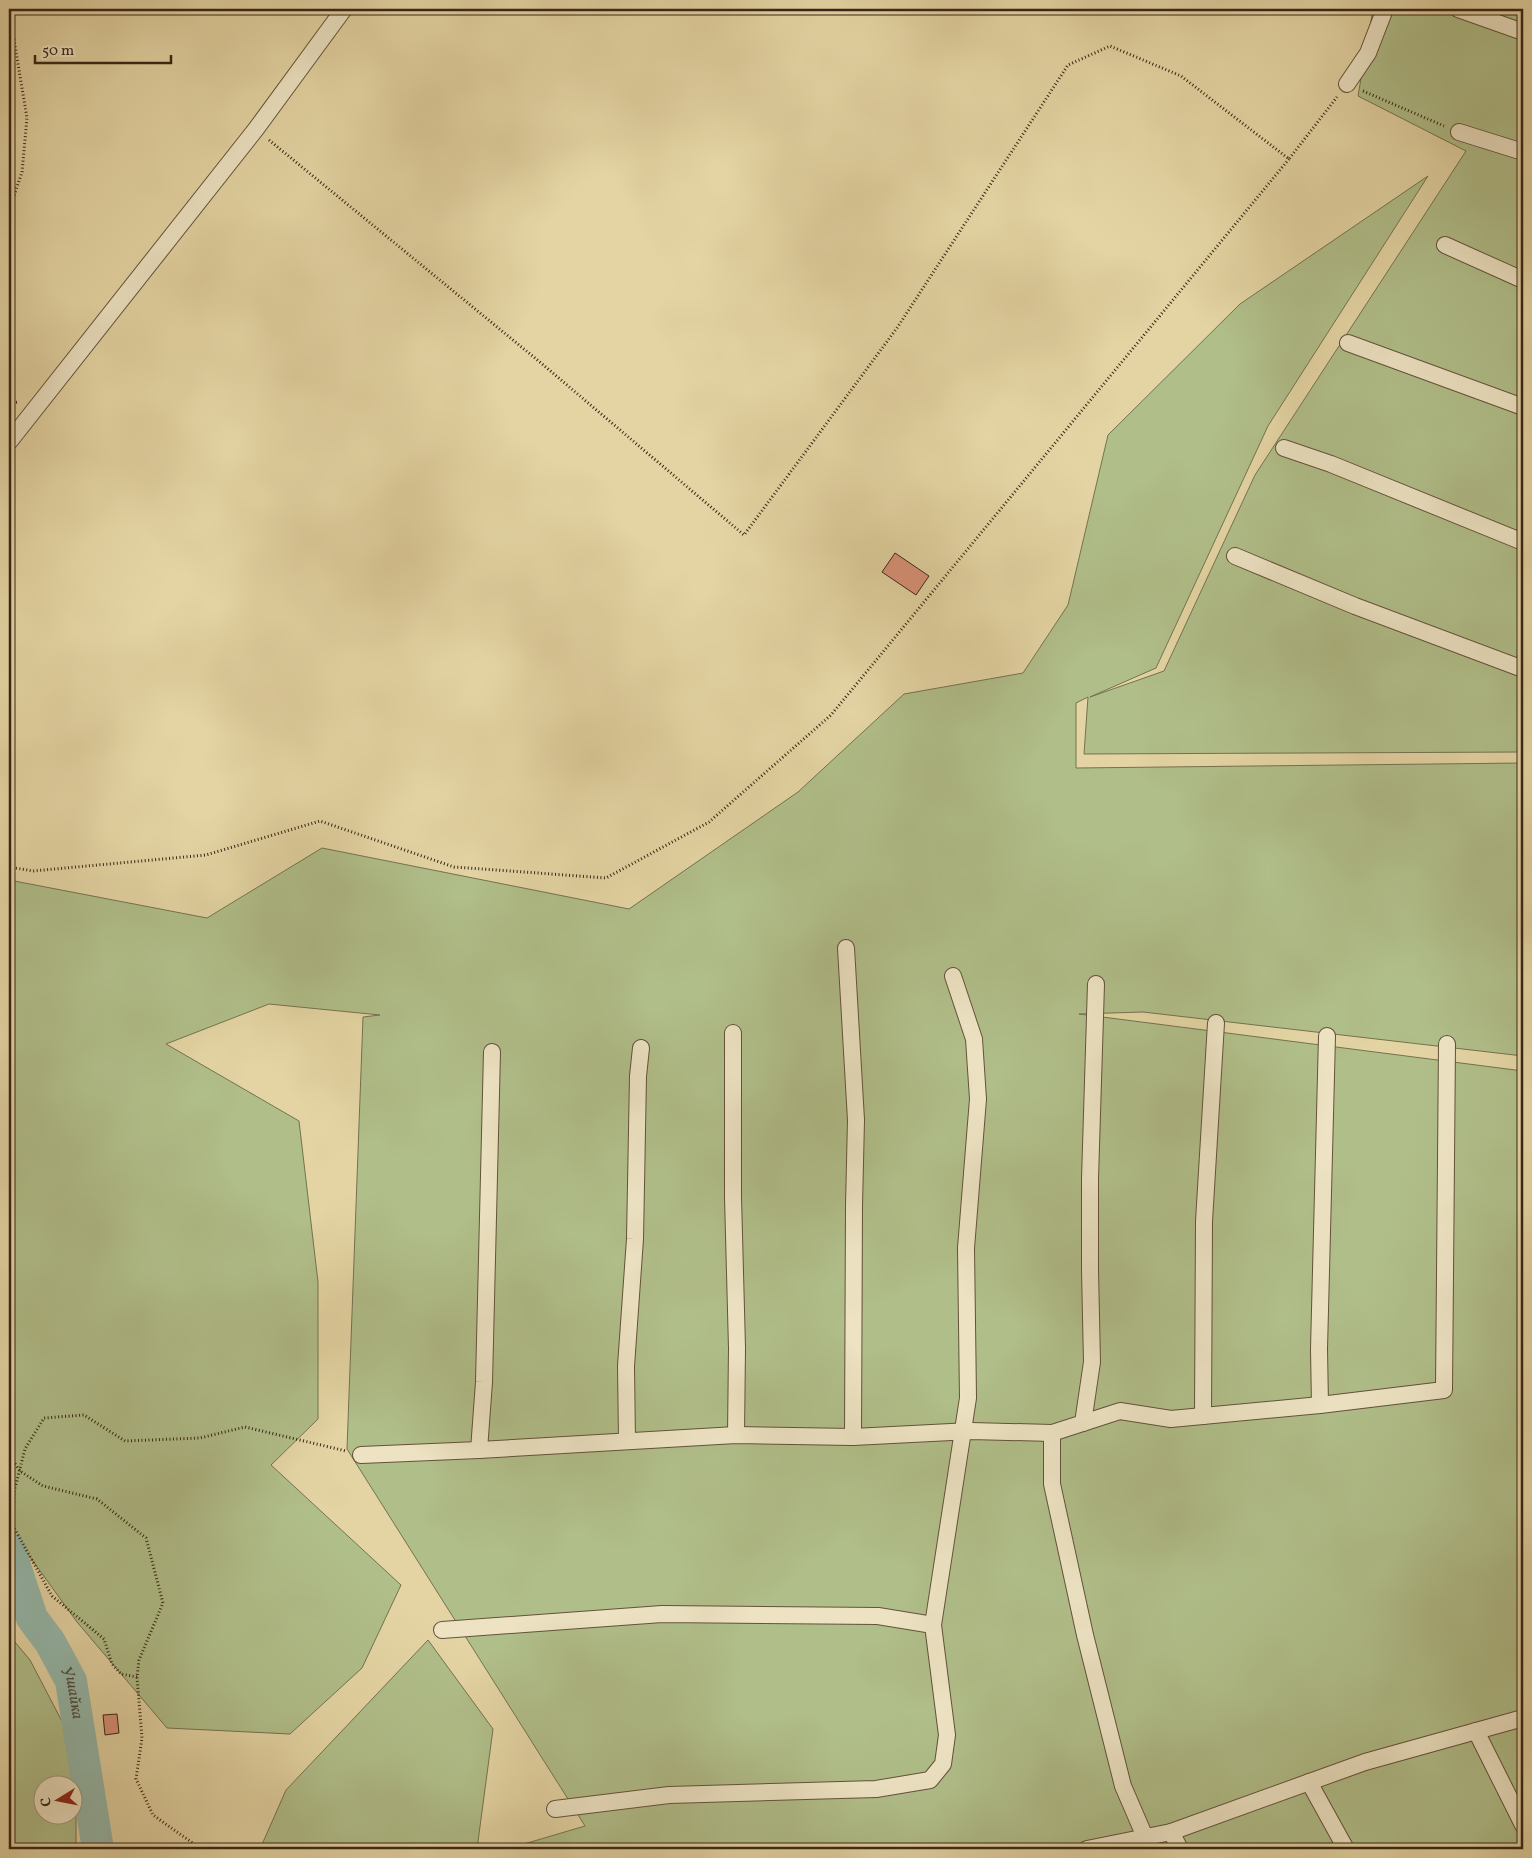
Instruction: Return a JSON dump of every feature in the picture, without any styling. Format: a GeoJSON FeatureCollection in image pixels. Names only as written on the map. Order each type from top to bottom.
{"type":"FeatureCollection","features":[{"type":"Feature","properties":{"kind":"street"},"geometry":{"type":"LineString","coordinates":[[9,442],[256,130],[344,9]]}},
{"type":"Feature","properties":{"kind":"street"},"geometry":{"type":"LineString","coordinates":[[1347,84],[1368,52],[1385,9]]}},
{"type":"Feature","properties":{"kind":"street"},"geometry":{"type":"LineString","coordinates":[[1458,9],[1523,32]]}},
{"type":"Feature","properties":{"kind":"street"},"geometry":{"type":"LineString","coordinates":[[1459,132],[1523,152]]}},
{"type":"Feature","properties":{"kind":"street"},"geometry":{"type":"LineString","coordinates":[[1445,245],[1523,280]]}},
{"type":"Feature","properties":{"kind":"street"},"geometry":{"type":"LineString","coordinates":[[1348,343],[1523,407]]}},
{"type":"Feature","properties":{"kind":"street"},"geometry":{"type":"LineString","coordinates":[[1284,448],[1331,464],[1523,542]]}},
{"type":"Feature","properties":{"kind":"street"},"geometry":{"type":"LineString","coordinates":[[1235,556],[1355,606],[1523,669]]}},
{"type":"Feature","properties":{"kind":"street"},"geometry":{"type":"LineString","coordinates":[[846,948],[856,1120],[853,1437]]}},
{"type":"Feature","properties":{"kind":"street"},"geometry":{"type":"LineString","coordinates":[[555,1809],[669,1795],[876,1789],[930,1780],[943,1764],[947,1735],[934,1625],[968,1398],[966,1248],[978,1099],[974,1039],[953,976]]}},
{"type":"Feature","properties":{"kind":"street"},"geometry":{"type":"LineString","coordinates":[[1083,1423],[1092,1362],[1090,1179],[1096,984]]}},
{"type":"Feature","properties":{"kind":"street"},"geometry":{"type":"LineString","coordinates":[[1203,1416],[1204,1221],[1216,1023]]}},
{"type":"Feature","properties":{"kind":"street"},"geometry":{"type":"LineString","coordinates":[[733,1033],[733,1196],[737,1348],[736,1435]]}},
{"type":"Feature","properties":{"kind":"street"},"geometry":{"type":"LineString","coordinates":[[1320,1405],[1327,1036]]}},
{"type":"Feature","properties":{"kind":"street"},"geometry":{"type":"LineString","coordinates":[[361,1455],[736,1435],[853,1437],[963,1432],[1052,1432],[1120,1412],[1171,1419],[1320,1405],[1444,1390],[1447,1044]]}},
{"type":"Feature","properties":{"kind":"street"},"geometry":{"type":"LineString","coordinates":[[627,1441],[626,1366],[635,1239],[638,1076],[641,1048]]}},
{"type":"Feature","properties":{"kind":"street"},"geometry":{"type":"LineString","coordinates":[[479,1450],[484,1382],[492,1052]]}},
{"type":"Feature","properties":{"kind":"street"},"geometry":{"type":"LineString","coordinates":[[1052,1432],[1052,1484],[1085,1635],[1123,1786],[1145,1837]]}},
{"type":"Feature","properties":{"kind":"street"},"geometry":{"type":"LineString","coordinates":[[442,1630],[671,1614],[878,1616],[934,1625]]}},
{"type":"Feature","properties":{"kind":"street"},"geometry":{"type":"LineString","coordinates":[[1087,1849],[1171,1832],[1365,1762],[1523,1718]]}},
{"type":"Feature","properties":{"kind":"street"},"geometry":{"type":"LineString","coordinates":[[1476,1731],[1523,1825]]}},
{"type":"Feature","properties":{"kind":"street"},"geometry":{"type":"LineString","coordinates":[[1310,1782],[1346,1849]]}},
{"type":"Feature","properties":{"kind":"street"},"geometry":{"type":"LineString","coordinates":[[1171,1832],[1180,1849]]}},
{"type":"Feature","properties":{"kind":"path"},"geometry":{"type":"LineString","coordinates":[[9,30],[14,40],[27,118],[22,172],[9,211]]}},
{"type":"Feature","properties":{"kind":"path"},"geometry":{"type":"LineString","coordinates":[[256,130],[542,363],[744,535],[897,328],[1068,65],[1110,46],[1181,76],[1289,159]]}},
{"type":"Feature","properties":{"kind":"path"},"geometry":{"type":"LineString","coordinates":[[9,867],[33,871],[206,855],[320,821],[454,867],[606,878],[709,822],[831,715],[1289,159],[1347,84],[1459,132]]}},
{"type":"Feature","properties":{"kind":"path"},"geometry":{"type":"LineString","coordinates":[[137,1677],[121,1674],[112,1664],[104,1639],[52,1596],[13,1526],[14,1492],[24,1449],[44,1418],[84,1415],[125,1441],[200,1438],[245,1426],[361,1455]]}},
{"type":"Feature","properties":{"kind":"path"},"geometry":{"type":"LineString","coordinates":[[9,1455],[20,1471],[43,1486],[98,1499],[146,1538],[162,1603],[139,1660],[137,1677],[142,1738],[136,1779],[153,1815],[201,1849]]}},
{"type":"Feature","properties":{"kind":"green space"},"geometry":{"type":"Polygon","coordinates":[[[1373,9],[1523,9],[1523,752],[1084,754],[1088,697],[1076,703],[1076,768],[1523,763],[1523,1056],[1143,1012],[1079,1014],[1523,1071],[1523,1849],[507,1849],[585,1826],[347,1449],[363,1017],[380,1015],[269,1004],[166,1044],[299,1121],[318,1282],[318,1419],[271,1465],[401,1585],[362,1668],[290,1734],[167,1728],[77,1622],[9,1528],[9,880],[207,918],[322,848],[629,909],[798,792],[904,694],[1023,673],[1068,605],[1108,435],[1240,304],[1428,176],[1268,426],[1156,668],[1090,697],[1164,671],[1255,475],[1466,151],[1358,96],[1373,9]]]}},
{"type":"Feature","properties":{"kind":"green space"},"geometry":{"type":"Polygon","coordinates":[[[9,1635],[30,1660],[66,1729],[72,1776],[32,1776],[32,1826],[76,1826],[76,1849],[9,1849],[9,1635]]]}},
{"type":"Feature","properties":{"kind":"green space"},"geometry":{"type":"Polygon","coordinates":[[[428,1640],[493,1729],[477,1849],[260,1849],[286,1790],[428,1640]]]}},
{"type":"Feature","properties":{"kind":"building"},"geometry":{"type":"Polygon","coordinates":[[[895,553],[929,576],[916,595],[882,572],[895,553]]]}},
{"type":"Feature","properties":{"kind":"building"},"geometry":{"type":"Polygon","coordinates":[[[117,1714],[119,1733],[105,1735],[103,1715],[117,1714]]]}},
{"type":"Feature","properties":{"kind":"waterway","name":"Ушайка"},"geometry":{"type":"LineString","coordinates":[[9,1548],[32,1618],[50,1642],[71,1681],[98,1849]]}}]}
